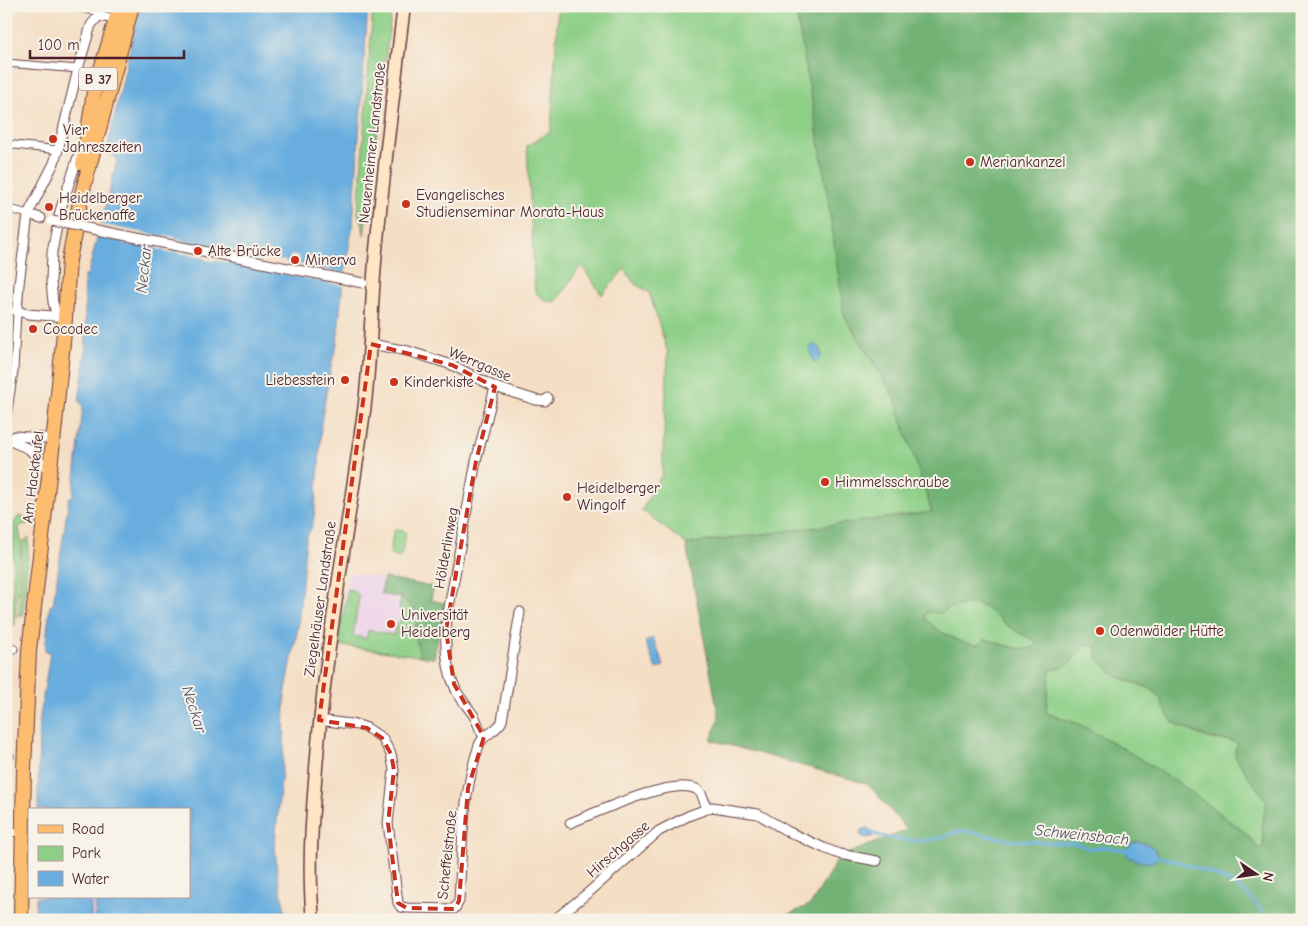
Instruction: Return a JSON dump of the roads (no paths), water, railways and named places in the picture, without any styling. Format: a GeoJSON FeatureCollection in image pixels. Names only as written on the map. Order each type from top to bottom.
{"type":"FeatureCollection","features":[{"type":"Feature","properties":{"kind":"main road","name":"B 37"},"geometry":{"type":"LineString","coordinates":[[81,197],[86,142],[96,86],[121,16],[132,6]]}},
{"type":"Feature","properties":{"kind":"main road","name":"Neuenheimer Landstraße"},"geometry":{"type":"LineString","coordinates":[[368,283],[404,6]]}},
{"type":"Feature","properties":{"kind":"main road","name":"B 37"},"geometry":{"type":"LineString","coordinates":[[81,197],[121,16]]}},
{"type":"Feature","properties":{"kind":"main road","name":"Am Hackteufel"},"geometry":{"type":"LineString","coordinates":[[21,920],[29,651],[54,440],[69,260],[81,197]]}},
{"type":"Feature","properties":{"kind":"main road","name":"Ziegelhäuser Landstraße"},"geometry":{"type":"LineString","coordinates":[[312,920],[309,860],[320,720],[326,666],[364,413],[371,344],[368,283]]}},
{"type":"Feature","properties":{"kind":"street"},"geometry":{"type":"LineString","coordinates":[[70,6],[96,11],[102,16]]}},
{"type":"Feature","properties":{"kind":"street"},"geometry":{"type":"LineString","coordinates":[[6,422],[10,370],[17,322],[23,212],[37,195],[54,163],[91,25],[102,16],[121,16]]}},
{"type":"Feature","properties":{"kind":"street"},"geometry":{"type":"LineString","coordinates":[[6,63],[78,69]]}},
{"type":"Feature","properties":{"kind":"street"},"geometry":{"type":"LineString","coordinates":[[65,317],[53,305],[51,288],[52,252],[60,211],[80,146],[86,142]]}},
{"type":"Feature","properties":{"kind":"street"},"geometry":{"type":"LineString","coordinates":[[6,144],[58,150]]}},
{"type":"Feature","properties":{"kind":"street"},"geometry":{"type":"LineString","coordinates":[[6,208],[42,218]]}},
{"type":"Feature","properties":{"kind":"street"},"geometry":{"type":"LineString","coordinates":[[52,221],[368,283]]}},
{"type":"Feature","properties":{"kind":"street"},"geometry":{"type":"LineString","coordinates":[[6,311],[65,317]]}},
{"type":"Feature","properties":{"kind":"street","name":"Werrgasse"},"geometry":{"type":"LineString","coordinates":[[371,344],[408,351],[452,365],[495,387],[541,402],[548,398]]}},
{"type":"Feature","properties":{"kind":"street","name":"Hölderlinweg"},"geometry":{"type":"LineString","coordinates":[[484,737],[474,716],[454,684],[448,664],[445,640],[447,618],[476,461],[495,387]]}},
{"type":"Feature","properties":{"kind":"street"},"geometry":{"type":"LineString","coordinates":[[50,472],[29,449],[9,439],[15,436],[54,440]]}},
{"type":"Feature","properties":{"kind":"street","name":"Scheffelstraße"},"geometry":{"type":"LineString","coordinates":[[320,720],[358,724],[375,733],[387,744],[394,770],[388,823],[396,899],[401,907],[454,909],[458,905],[468,788],[479,744],[484,737],[497,728],[503,715],[520,612]]}},
{"type":"Feature","properties":{"kind":"street"},"geometry":{"type":"LineString","coordinates":[[6,647],[14,649]]}},
{"type":"Feature","properties":{"kind":"street","name":"Hirschgasse"},"geometry":{"type":"LineString","coordinates":[[570,823],[639,795],[674,788],[690,787],[697,789],[702,794],[707,808]]}},
{"type":"Feature","properties":{"kind":"street","name":"Hirschgasse"},"geometry":{"type":"LineString","coordinates":[[554,920],[659,831],[707,808],[720,808],[758,814],[787,831],[824,848],[840,854],[877,861]]}},
{"type":"Feature","properties":{"kind":"street"},"geometry":{"type":"LineString","coordinates":[[6,832],[23,832]]}},
{"type":"Feature","properties":{"kind":"water","name":"Neckar"},"geometry":{"type":"Polygon","coordinates":[[[140,6],[368,6],[353,223],[342,290],[337,344],[332,361],[321,423],[314,518],[306,538],[298,627],[285,695],[284,747],[275,843],[277,873],[287,920],[96,920],[96,898],[190,898],[190,808],[38,808],[39,724],[50,652],[45,651],[50,606],[53,605],[69,498],[73,496],[83,406],[79,401],[86,348],[84,276],[88,274],[117,161],[116,157],[106,153],[140,6]]]}},
{"type":"Feature","properties":{"kind":"water"},"geometry":{"type":"Polygon","coordinates":[[[813,345],[819,347],[821,351],[816,363],[809,348],[813,345]]]}},
{"type":"Feature","properties":{"kind":"water"},"geometry":{"type":"Polygon","coordinates":[[[653,638],[664,666],[656,669],[645,642],[653,638]]]}},
{"type":"Feature","properties":{"kind":"water"},"geometry":{"type":"Polygon","coordinates":[[[867,828],[874,832],[872,837],[866,838],[860,835],[861,830],[867,828]]]}},
{"type":"Feature","properties":{"kind":"water"},"geometry":{"type":"Polygon","coordinates":[[[1137,842],[1153,847],[1158,856],[1153,862],[1143,862],[1127,856],[1127,848],[1137,842]]]}},
{"type":"Feature","properties":{"kind":"water"},"geometry":{"type":"Polygon","coordinates":[[[36,898],[90,898],[91,920],[35,920],[36,898]]]}},
{"type":"Feature","properties":{"kind":"waterway","name":"Schweinsbach"},"geometry":{"type":"LineString","coordinates":[[874,834],[894,839],[919,841],[940,838],[959,831],[1009,840],[1077,844],[1091,849],[1104,847],[1129,851]]}},
{"type":"Feature","properties":{"kind":"waterway","name":"Schweinsbach"},"geometry":{"type":"LineString","coordinates":[[1155,856],[1176,861],[1225,880],[1243,891],[1270,920]]}},
{"type":"Feature","properties":{"kind":"place","name":"Vier Jahreszeiten"},"geometry":{"type":"Point","coordinates":[53,139]}},
{"type":"Feature","properties":{"kind":"place","name":"Meriankanzel"},"geometry":{"type":"Point","coordinates":[970,162]}},
{"type":"Feature","properties":{"kind":"place","name":"Evangelisches Studienseminar Morata-Haus"},"geometry":{"type":"Point","coordinates":[406,204]}},
{"type":"Feature","properties":{"kind":"place","name":"Heidelberger Brückenaffe"},"geometry":{"type":"Point","coordinates":[49,207]}},
{"type":"Feature","properties":{"kind":"place","name":"Alte Brücke"},"geometry":{"type":"Point","coordinates":[198,251]}},
{"type":"Feature","properties":{"kind":"place","name":"Minerva"},"geometry":{"type":"Point","coordinates":[295,260]}},
{"type":"Feature","properties":{"kind":"place","name":"Cocodec"},"geometry":{"type":"Point","coordinates":[33,329]}},
{"type":"Feature","properties":{"kind":"place","name":"Liebesstein"},"geometry":{"type":"Point","coordinates":[345,380]}},
{"type":"Feature","properties":{"kind":"place","name":"Kinderkiste"},"geometry":{"type":"Point","coordinates":[394,382]}},
{"type":"Feature","properties":{"kind":"place","name":"Himmelsschraube"},"geometry":{"type":"Point","coordinates":[825,482]}},
{"type":"Feature","properties":{"kind":"place","name":"Heidelberger Wingolf"},"geometry":{"type":"Point","coordinates":[567,497]}},
{"type":"Feature","properties":{"kind":"place","name":"Universität Heidelberg"},"geometry":{"type":"Point","coordinates":[391,624]}},
{"type":"Feature","properties":{"kind":"place","name":"Odenwälder Hütte"},"geometry":{"type":"Point","coordinates":[1100,631]}}]}
